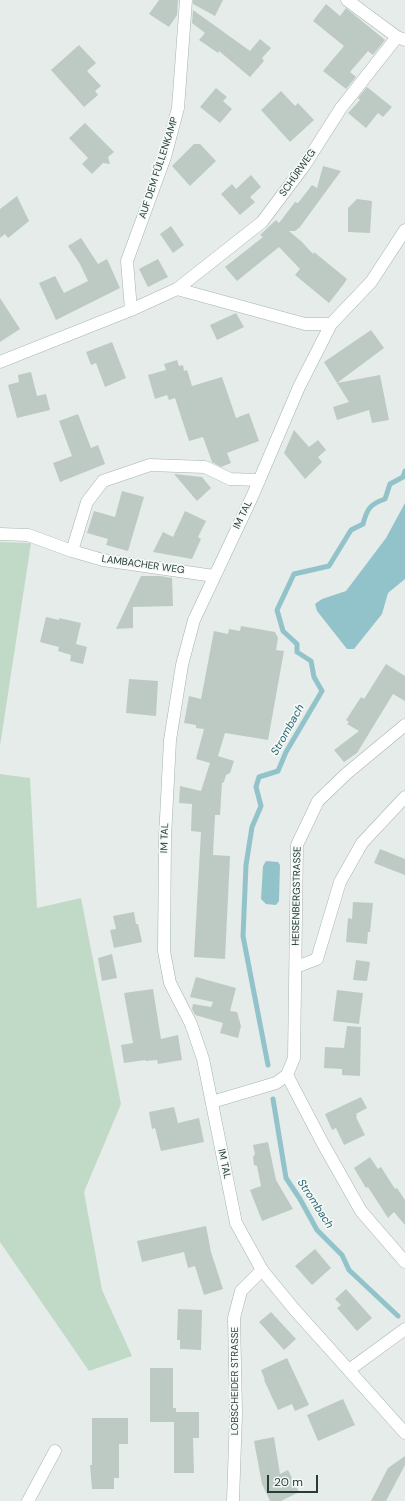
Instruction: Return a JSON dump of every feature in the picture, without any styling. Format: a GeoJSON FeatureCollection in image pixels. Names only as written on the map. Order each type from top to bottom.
{"type":"FeatureCollection","features":[{"type":"Feature","properties":{"kind":"street","name":"AUF DEM FÜLLENKAMP"},"geometry":{"type":"LineString","coordinates":[[131,310],[127,260],[165,157],[178,108],[186,0]]}},
{"type":"Feature","properties":{"kind":"street"},"geometry":{"type":"LineString","coordinates":[[347,0],[401,39]]}},
{"type":"Feature","properties":{"kind":"street","name":"SCHÜRWEG"},"geometry":{"type":"LineString","coordinates":[[0,362],[131,310],[177,289],[262,222],[304,166],[341,108],[401,39]]}},
{"type":"Feature","properties":{"kind":"street","name":"IM TAL"},"geometry":{"type":"LineString","coordinates":[[405,230],[371,282],[331,324],[299,387],[259,480],[194,620],[182,665],[170,740],[165,838],[164,951],[170,983],[191,1024],[203,1059],[236,1223],[262,1270],[294,1309],[405,1433]]}},
{"type":"Feature","properties":{"kind":"street"},"geometry":{"type":"LineString","coordinates":[[177,289],[305,324],[331,324]]}},
{"type":"Feature","properties":{"kind":"street"},"geometry":{"type":"LineString","coordinates":[[72,552],[87,502],[103,481],[150,465],[205,467],[230,479],[259,480]]}},
{"type":"Feature","properties":{"kind":"street","name":"LAMBACHER WEG"},"geometry":{"type":"LineString","coordinates":[[0,534],[28,535],[72,552],[103,560],[214,576]]}},
{"type":"Feature","properties":{"kind":"street","name":"HEISENBERGSTRASSE"},"geometry":{"type":"LineString","coordinates":[[287,1075],[294,1058],[297,845],[318,801],[346,774],[405,725]]}},
{"type":"Feature","properties":{"kind":"street"},"geometry":{"type":"LineString","coordinates":[[296,967],[317,959],[340,882],[362,843],[405,797]]}},
{"type":"Feature","properties":{"kind":"street"},"geometry":{"type":"LineString","coordinates":[[212,1102],[276,1082],[287,1075],[322,1142],[361,1211],[405,1262]]}},
{"type":"Feature","properties":{"kind":"street","name":"LOBSCHEIDER STRASSE"},"geometry":{"type":"LineString","coordinates":[[233,1501],[236,1413],[234,1318],[241,1291],[262,1270]]}},
{"type":"Feature","properties":{"kind":"street"},"geometry":{"type":"LineString","coordinates":[[349,1370],[405,1330]]}},
{"type":"Feature","properties":{"kind":"street"},"geometry":{"type":"LineString","coordinates":[[28,1501],[55,1451]]}},
{"type":"Feature","properties":{"kind":"green space"},"geometry":{"type":"Polygon","coordinates":[[[0,542],[31,543],[0,746],[0,542]]]}},
{"type":"Feature","properties":{"kind":"green space"},"geometry":{"type":"Polygon","coordinates":[[[0,774],[30,778],[37,908],[81,898],[121,1104],[84,1192],[102,1290],[132,1356],[89,1371],[0,1242],[0,774]]]}},
{"type":"Feature","properties":{"kind":"water"},"geometry":{"type":"Polygon","coordinates":[[[405,503],[405,579],[388,593],[382,614],[354,649],[347,649],[317,611],[315,604],[322,599],[346,591],[386,538],[405,503]]]}},
{"type":"Feature","properties":{"kind":"water"},"geometry":{"type":"Polygon","coordinates":[[[266,861],[278,862],[280,865],[279,901],[276,905],[266,904],[261,899],[263,866],[266,861]]]}},
{"type":"Feature","properties":{"kind":"building"},"geometry":{"type":"Polygon","coordinates":[[[159,0],[178,0],[177,15],[169,27],[149,14],[159,0]]]}},
{"type":"Feature","properties":{"kind":"building"},"geometry":{"type":"Polygon","coordinates":[[[193,0],[223,0],[215,16],[193,4],[193,0]]]}},
{"type":"Feature","properties":{"kind":"building"},"geometry":{"type":"Polygon","coordinates":[[[326,4],[340,16],[346,8],[385,40],[373,55],[368,51],[350,72],[356,77],[346,89],[323,71],[344,46],[313,21],[326,4]]]}},
{"type":"Feature","properties":{"kind":"building"},"geometry":{"type":"Polygon","coordinates":[[[193,10],[250,51],[260,39],[271,48],[262,58],[264,61],[250,77],[219,51],[218,53],[199,40],[205,33],[192,23],[193,10]]]}},
{"type":"Feature","properties":{"kind":"building"},"geometry":{"type":"Polygon","coordinates":[[[79,45],[96,63],[87,71],[101,86],[95,91],[98,95],[84,107],[51,70],[79,45]]]}},
{"type":"Feature","properties":{"kind":"building"},"geometry":{"type":"Polygon","coordinates":[[[367,87],[392,107],[383,117],[378,113],[366,128],[348,113],[360,100],[358,98],[367,87]]]}},
{"type":"Feature","properties":{"kind":"building"},"geometry":{"type":"Polygon","coordinates":[[[216,88],[227,97],[223,101],[232,109],[220,123],[200,107],[216,88]]]}},
{"type":"Feature","properties":{"kind":"building"},"geometry":{"type":"Polygon","coordinates":[[[281,91],[295,106],[298,103],[314,120],[290,142],[261,110],[281,91]]]}},
{"type":"Feature","properties":{"kind":"building"},"geometry":{"type":"Polygon","coordinates":[[[85,123],[114,152],[108,157],[110,164],[103,163],[92,174],[82,164],[88,158],[69,138],[85,123]]]}},
{"type":"Feature","properties":{"kind":"building"},"geometry":{"type":"Polygon","coordinates":[[[194,144],[200,144],[216,161],[190,186],[172,166],[194,144]]]}},
{"type":"Feature","properties":{"kind":"building"},"geometry":{"type":"Polygon","coordinates":[[[323,166],[341,171],[300,227],[295,231],[289,231],[313,254],[314,252],[347,279],[343,285],[329,303],[295,275],[300,269],[279,247],[237,281],[225,267],[263,237],[260,235],[276,220],[279,223],[295,202],[298,203],[312,185],[317,188],[323,166]]]}},
{"type":"Feature","properties":{"kind":"building"},"geometry":{"type":"Polygon","coordinates":[[[251,175],[261,187],[250,197],[255,202],[240,215],[221,194],[232,184],[236,189],[251,175]]]}},
{"type":"Feature","properties":{"kind":"building"},"geometry":{"type":"Polygon","coordinates":[[[17,196],[29,221],[8,238],[5,234],[0,238],[0,209],[17,196]]]}},
{"type":"Feature","properties":{"kind":"building"},"geometry":{"type":"Polygon","coordinates":[[[357,199],[372,201],[370,233],[348,232],[348,208],[357,199]]]}},
{"type":"Feature","properties":{"kind":"building"},"geometry":{"type":"Polygon","coordinates":[[[171,226],[184,245],[173,253],[160,234],[171,226]]]}},
{"type":"Feature","properties":{"kind":"building"},"geometry":{"type":"Polygon","coordinates":[[[81,238],[98,264],[107,259],[120,288],[56,320],[39,283],[55,276],[64,293],[88,281],[80,264],[68,246],[81,238]]]}},
{"type":"Feature","properties":{"kind":"building"},"geometry":{"type":"Polygon","coordinates":[[[158,259],[168,277],[148,287],[139,269],[158,259]]]}},
{"type":"Feature","properties":{"kind":"building"},"geometry":{"type":"Polygon","coordinates":[[[0,298],[20,329],[0,342],[0,298]]]}},
{"type":"Feature","properties":{"kind":"building"},"geometry":{"type":"Polygon","coordinates":[[[236,313],[244,327],[217,340],[210,325],[236,313]]]}},
{"type":"Feature","properties":{"kind":"building"},"geometry":{"type":"Polygon","coordinates":[[[371,330],[384,348],[337,383],[324,362],[371,330]]]}},
{"type":"Feature","properties":{"kind":"building"},"geometry":{"type":"Polygon","coordinates":[[[112,342],[126,378],[105,387],[96,363],[91,365],[86,352],[112,342]]]}},
{"type":"Feature","properties":{"kind":"building"},"geometry":{"type":"Polygon","coordinates":[[[177,360],[179,366],[183,365],[184,371],[187,370],[192,386],[222,377],[236,418],[249,413],[259,441],[227,453],[231,463],[221,467],[212,462],[203,437],[189,441],[175,398],[169,400],[167,395],[155,399],[148,375],[166,370],[164,364],[177,360]]]}},
{"type":"Feature","properties":{"kind":"building"},"geometry":{"type":"Polygon","coordinates":[[[31,372],[37,396],[46,394],[50,410],[17,418],[8,385],[19,382],[18,375],[31,372]]]}},
{"type":"Feature","properties":{"kind":"building"},"geometry":{"type":"Polygon","coordinates":[[[380,375],[389,420],[372,423],[369,410],[337,420],[333,407],[349,402],[337,383],[380,375]]]}},
{"type":"Feature","properties":{"kind":"building"},"geometry":{"type":"Polygon","coordinates":[[[78,414],[91,448],[98,445],[105,464],[60,482],[53,463],[72,456],[59,421],[78,414]]]}},
{"type":"Feature","properties":{"kind":"building"},"geometry":{"type":"Polygon","coordinates":[[[294,430],[309,447],[318,440],[326,450],[318,457],[322,462],[305,479],[284,453],[294,430]]]}},
{"type":"Feature","properties":{"kind":"building"},"geometry":{"type":"Polygon","coordinates":[[[174,474],[202,477],[211,488],[197,501],[174,474]]]}},
{"type":"Feature","properties":{"kind":"building"},"geometry":{"type":"Polygon","coordinates":[[[122,491],[144,497],[128,551],[106,545],[108,539],[87,533],[94,511],[115,517],[122,491]]]}},
{"type":"Feature","properties":{"kind":"building"},"geometry":{"type":"Polygon","coordinates":[[[185,511],[206,521],[198,537],[201,539],[192,559],[153,552],[163,532],[173,537],[185,511]]]}},
{"type":"Feature","properties":{"kind":"building"},"geometry":{"type":"Polygon","coordinates":[[[141,576],[160,576],[172,578],[173,606],[133,607],[133,628],[116,629],[141,576]]]}},
{"type":"Feature","properties":{"kind":"building"},"geometry":{"type":"Polygon","coordinates":[[[46,617],[59,620],[59,618],[81,623],[76,644],[87,647],[83,664],[70,661],[71,655],[58,651],[59,647],[40,642],[46,617]]]}},
{"type":"Feature","properties":{"kind":"building"},"geometry":{"type":"Polygon","coordinates":[[[241,626],[275,632],[278,638],[276,650],[284,651],[268,740],[225,733],[218,756],[234,761],[230,773],[226,775],[224,782],[222,783],[220,815],[215,815],[213,855],[230,856],[225,959],[194,957],[201,832],[191,831],[192,804],[179,803],[180,786],[201,791],[210,763],[196,759],[204,729],[196,728],[196,725],[184,723],[189,696],[201,699],[214,631],[228,634],[229,629],[240,631],[241,626]]]}},
{"type":"Feature","properties":{"kind":"building"},"geometry":{"type":"Polygon","coordinates":[[[386,664],[405,676],[405,701],[393,694],[357,753],[344,762],[334,750],[359,731],[347,724],[349,722],[346,720],[361,697],[364,699],[386,664]]]}},
{"type":"Feature","properties":{"kind":"building"},"geometry":{"type":"Polygon","coordinates":[[[129,679],[158,681],[156,716],[126,713],[129,679]]]}},
{"type":"Feature","properties":{"kind":"building"},"geometry":{"type":"Polygon","coordinates":[[[380,849],[405,859],[405,875],[374,863],[380,849]]]}},
{"type":"Feature","properties":{"kind":"building"},"geometry":{"type":"Polygon","coordinates":[[[353,902],[373,903],[370,932],[368,932],[367,944],[346,942],[348,918],[352,919],[353,902]]]}},
{"type":"Feature","properties":{"kind":"building"},"geometry":{"type":"Polygon","coordinates":[[[134,912],[142,942],[114,948],[110,930],[116,929],[113,916],[134,912]]]}},
{"type":"Feature","properties":{"kind":"building"},"geometry":{"type":"Polygon","coordinates":[[[112,954],[117,978],[102,981],[98,958],[112,954]]]}},
{"type":"Feature","properties":{"kind":"building"},"geometry":{"type":"Polygon","coordinates":[[[356,960],[370,962],[367,981],[353,980],[356,960]]]}},
{"type":"Feature","properties":{"kind":"building"},"geometry":{"type":"Polygon","coordinates":[[[196,977],[236,988],[230,1011],[237,1012],[241,1026],[238,1038],[220,1033],[223,1023],[195,1015],[192,1009],[193,1004],[211,1007],[213,1002],[190,997],[196,977]]]}},
{"type":"Feature","properties":{"kind":"building"},"geometry":{"type":"Polygon","coordinates":[[[153,989],[161,1039],[178,1035],[182,1060],[158,1064],[157,1060],[124,1063],[121,1045],[133,1043],[124,993],[153,989]]]}},
{"type":"Feature","properties":{"kind":"building"},"geometry":{"type":"Polygon","coordinates":[[[337,990],[363,993],[359,1024],[333,1021],[337,990]]]}},
{"type":"Feature","properties":{"kind":"building"},"geometry":{"type":"Polygon","coordinates":[[[347,1026],[361,1027],[360,1076],[342,1075],[342,1069],[324,1068],[325,1047],[344,1048],[347,1026]]]}},
{"type":"Feature","properties":{"kind":"building"},"geometry":{"type":"Polygon","coordinates":[[[361,1097],[367,1108],[356,1114],[356,1117],[365,1135],[344,1145],[336,1128],[332,1130],[325,1114],[361,1097]]]}},
{"type":"Feature","properties":{"kind":"building"},"geometry":{"type":"Polygon","coordinates":[[[174,1107],[178,1123],[199,1118],[204,1142],[161,1151],[155,1128],[152,1129],[149,1112],[174,1107]]]}},
{"type":"Feature","properties":{"kind":"building"},"geometry":{"type":"Polygon","coordinates":[[[268,1142],[276,1180],[293,1209],[262,1221],[250,1190],[261,1186],[257,1166],[254,1165],[253,1157],[255,1154],[253,1145],[268,1142]]]}},
{"type":"Feature","properties":{"kind":"building"},"geometry":{"type":"Polygon","coordinates":[[[370,1157],[378,1169],[381,1167],[395,1189],[397,1188],[405,1200],[405,1225],[394,1212],[388,1218],[368,1187],[366,1188],[354,1168],[370,1157]]]}},
{"type":"Feature","properties":{"kind":"building"},"geometry":{"type":"Polygon","coordinates":[[[206,1226],[211,1252],[223,1289],[204,1295],[195,1266],[188,1268],[184,1252],[142,1262],[137,1241],[206,1226]]]}},
{"type":"Feature","properties":{"kind":"building"},"geometry":{"type":"Polygon","coordinates":[[[315,1249],[331,1268],[312,1285],[295,1266],[315,1249]]]}},
{"type":"Feature","properties":{"kind":"building"},"geometry":{"type":"Polygon","coordinates":[[[346,1289],[372,1318],[357,1331],[337,1308],[341,1305],[335,1299],[346,1289]]]}},
{"type":"Feature","properties":{"kind":"building"},"geometry":{"type":"Polygon","coordinates":[[[178,1309],[202,1310],[201,1350],[180,1349],[180,1340],[177,1340],[178,1309]]]}},
{"type":"Feature","properties":{"kind":"building"},"geometry":{"type":"Polygon","coordinates":[[[271,1312],[296,1339],[284,1350],[259,1322],[271,1312]]]}},
{"type":"Feature","properties":{"kind":"building"},"geometry":{"type":"Polygon","coordinates":[[[287,1358],[309,1405],[295,1411],[292,1404],[278,1410],[261,1370],[287,1358]]]}},
{"type":"Feature","properties":{"kind":"building"},"geometry":{"type":"Polygon","coordinates":[[[150,1368],[173,1368],[173,1408],[176,1408],[176,1412],[199,1412],[199,1438],[193,1438],[194,1473],[174,1473],[174,1422],[150,1422],[150,1368]]]}},
{"type":"Feature","properties":{"kind":"building"},"geometry":{"type":"Polygon","coordinates":[[[343,1399],[355,1425],[318,1441],[307,1415],[343,1399]]]}},
{"type":"Feature","properties":{"kind":"building"},"geometry":{"type":"Polygon","coordinates":[[[92,1418],[128,1418],[128,1444],[119,1444],[119,1478],[114,1478],[114,1489],[92,1489],[90,1465],[92,1465],[92,1418]]]}},
{"type":"Feature","properties":{"kind":"building"},"geometry":{"type":"Polygon","coordinates":[[[274,1437],[280,1474],[288,1470],[299,1492],[281,1501],[270,1501],[262,1484],[254,1441],[274,1437]]]}},
{"type":"Feature","properties":{"kind":"building"},"geometry":{"type":"Polygon","coordinates":[[[405,1456],[405,1465],[386,1501],[371,1501],[388,1468],[405,1456]]]}},
{"type":"Feature","properties":{"kind":"waterway","name":"Strombach"},"geometry":{"type":"LineString","coordinates":[[268,1065],[243,936],[246,865],[252,827],[261,806],[256,787],[259,777],[278,771],[286,752],[322,691],[314,677],[311,661],[297,652],[297,644],[283,631],[277,610],[294,574],[329,566],[351,530],[363,524],[366,514],[370,508],[376,503],[385,499],[390,484],[403,477],[405,471]]}},
{"type":"Feature","properties":{"kind":"waterway","name":"Strombach"},"geometry":{"type":"LineString","coordinates":[[273,1099],[286,1178],[300,1199],[317,1230],[342,1255],[349,1270],[398,1316]]}}]}
